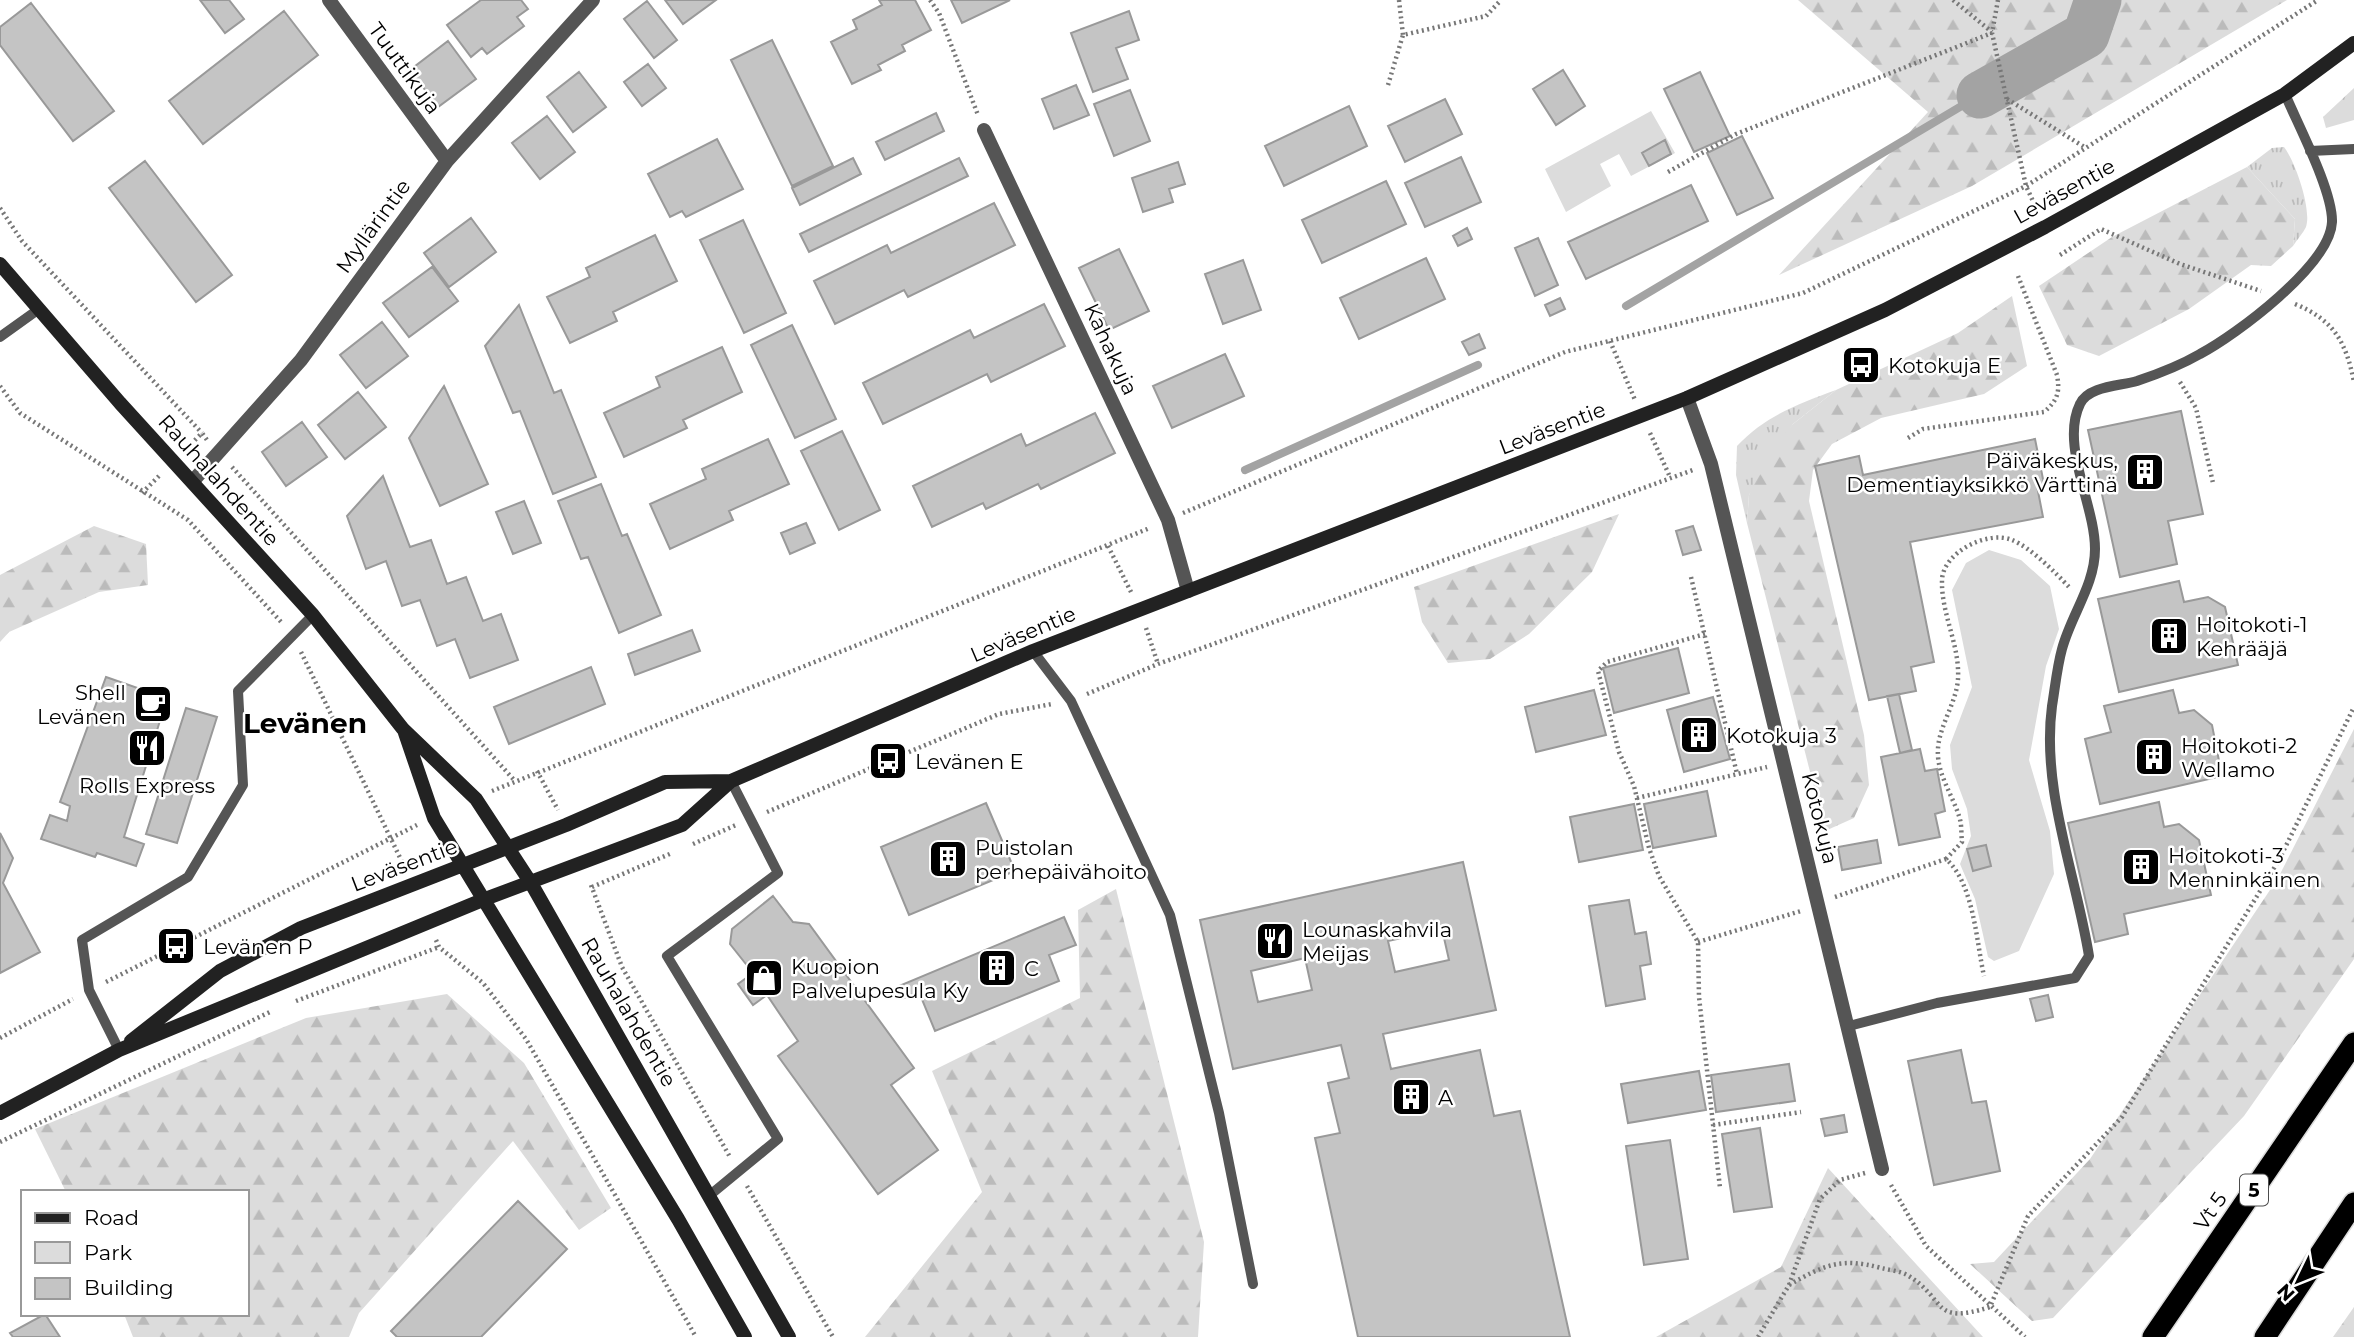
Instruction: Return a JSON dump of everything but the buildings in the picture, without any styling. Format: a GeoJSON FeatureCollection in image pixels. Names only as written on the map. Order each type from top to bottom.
{"type":"FeatureCollection","features":[{"type":"Feature","properties":{"kind":"highway","name":"Vt 5"},"geometry":{"type":"LineString","coordinates":[[2153,1337],[2354,1043]]}},
{"type":"Feature","properties":{"kind":"highway"},"geometry":{"type":"LineString","coordinates":[[2265,1337],[2354,1203]]}},
{"type":"Feature","properties":{"kind":"main road","name":"Leväsentie"},"geometry":{"type":"LineString","coordinates":[[0,1113],[119,1051],[485,899],[682,825],[731,781],[1033,651],[1687,398],[1885,310],[2045,227],[2285,94],[2354,43]]}},
{"type":"Feature","properties":{"kind":"main road","name":"Rauhalahdentie"},"geometry":{"type":"LineString","coordinates":[[0,264],[313,615],[403,729],[476,799],[531,883],[789,1337]]}},
{"type":"Feature","properties":{"kind":"main road","name":"Rauhalahdentie"},"geometry":{"type":"LineString","coordinates":[[403,729],[434,818],[678,1219],[745,1337]]}},
{"type":"Feature","properties":{"kind":"main road","name":"Leväsentie"},"geometry":{"type":"LineString","coordinates":[[119,1051],[220,971],[301,928],[665,782],[731,781]]}},
{"type":"Feature","properties":{"kind":"street","name":"Tuuttikuja"},"geometry":{"type":"LineString","coordinates":[[329,0],[447,161]]}},
{"type":"Feature","properties":{"kind":"street","name":"Myllärintie"},"geometry":{"type":"LineString","coordinates":[[193,481],[301,360],[447,161],[593,0]]}},
{"type":"Feature","properties":{"kind":"street","name":"Kahakuja"},"geometry":{"type":"LineString","coordinates":[[984,130],[1168,520],[1188,591]]}},
{"type":"Feature","properties":{"kind":"street","name":"Kotokuja"},"geometry":{"type":"LineString","coordinates":[[1687,398],[1711,464],[1882,1168]]}},
{"type":"Feature","properties":{"kind":"lane"},"geometry":{"type":"LineString","coordinates":[[1849,1026],[1928,1005],[2074,978],[2089,957],[2052,773],[2052,709],[2062,648],[2081,601],[2095,555],[2095,535],[2075,450],[2076,418],[2080,401],[2090,393],[2137,381],[2201,354],[2258,314],[2309,267],[2326,242],[2332,223],[2329,202],[2285,94]]}},
{"type":"Feature","properties":{"kind":"lane"},"geometry":{"type":"LineString","coordinates":[[2310,151],[2354,149]]}},
{"type":"Feature","properties":{"kind":"lane"},"geometry":{"type":"LineString","coordinates":[[0,337],[40,309]]}},
{"type":"Feature","properties":{"kind":"lane"},"geometry":{"type":"LineString","coordinates":[[119,1051],[89,990],[82,940],[188,877],[243,785],[237,691],[313,615]]}},
{"type":"Feature","properties":{"kind":"lane"},"geometry":{"type":"LineString","coordinates":[[1033,651],[1071,701],[1170,915],[1219,1113],[1253,1284]]}},
{"type":"Feature","properties":{"kind":"lane"},"geometry":{"type":"LineString","coordinates":[[710,1195],[778,1139],[667,956],[778,873],[748,820],[731,781]]}},
{"type":"Feature","properties":{"kind":"path"},"geometry":{"type":"LineString","coordinates":[[930,0],[939,13],[984,130]]}},
{"type":"Feature","properties":{"kind":"path"},"geometry":{"type":"LineString","coordinates":[[1388,85],[1403,35],[1399,0]]}},
{"type":"Feature","properties":{"kind":"path"},"geometry":{"type":"LineString","coordinates":[[1403,35],[1486,16],[1501,0]]}},
{"type":"Feature","properties":{"kind":"path"},"geometry":{"type":"LineString","coordinates":[[1953,0],[1992,33]]}},
{"type":"Feature","properties":{"kind":"path"},"geometry":{"type":"LineString","coordinates":[[1998,0],[1992,33],[2026,186],[2045,227]]}},
{"type":"Feature","properties":{"kind":"path"},"geometry":{"type":"LineString","coordinates":[[0,208],[22,241],[202,433],[515,781],[1083,556],[1565,352],[1803,293],[2026,186],[2318,0]]}},
{"type":"Feature","properties":{"kind":"path"},"geometry":{"type":"LineString","coordinates":[[1668,172],[1736,134],[1992,33]]}},
{"type":"Feature","properties":{"kind":"path"},"geometry":{"type":"LineString","coordinates":[[2007,99],[2086,148]]}},
{"type":"Feature","properties":{"kind":"path"},"geometry":{"type":"LineString","coordinates":[[2060,256],[2101,229],[2180,264],[2306,308],[2338,332],[2349,357],[2354,382]]}},
{"type":"Feature","properties":{"kind":"path"},"geometry":{"type":"LineString","coordinates":[[1908,439],[1923,429],[2044,412],[2054,403],[2060,391],[2057,375],[2018,276]]}},
{"type":"Feature","properties":{"kind":"path"},"geometry":{"type":"LineString","coordinates":[[2170,367],[2196,408],[2213,484]]}},
{"type":"Feature","properties":{"kind":"path"},"geometry":{"type":"LineString","coordinates":[[0,386],[20,413],[142,493],[202,433]]}},
{"type":"Feature","properties":{"kind":"path"},"geometry":{"type":"LineString","coordinates":[[688,846],[999,713],[1071,701],[1158,664],[1711,464]]}},
{"type":"Feature","properties":{"kind":"path"},"geometry":{"type":"LineString","coordinates":[[1698,943],[1789,916],[1946,859],[1962,842],[1961,819],[1938,759],[1938,741],[1958,681],[1956,650],[1944,604],[1941,576],[1955,553],[1981,540],[2011,539],[2056,572],[2081,601]]}},
{"type":"Feature","properties":{"kind":"path"},"geometry":{"type":"LineString","coordinates":[[1690,577],[1737,774]]}},
{"type":"Feature","properties":{"kind":"path"},"geometry":{"type":"LineString","coordinates":[[1704,634],[1600,666],[1599,683],[1619,752],[1637,798],[1648,848],[1659,876],[1698,943],[1699,997],[1720,1188]]}},
{"type":"Feature","properties":{"kind":"path"},"geometry":{"type":"LineString","coordinates":[[1789,1285],[1823,1266],[1857,1261],[1907,1275],[1946,1311],[1962,1316],[1990,1307],[2028,1216],[2122,1117],[2250,908],[2279,860],[2354,707]]}},
{"type":"Feature","properties":{"kind":"path"},"geometry":{"type":"LineString","coordinates":[[1637,798],[1785,763]]}},
{"type":"Feature","properties":{"kind":"path"},"geometry":{"type":"LineString","coordinates":[[0,1038],[391,836]]}},
{"type":"Feature","properties":{"kind":"path"},"geometry":{"type":"LineString","coordinates":[[676,851],[592,887],[622,967],[833,1337]]}},
{"type":"Feature","properties":{"kind":"path"},"geometry":{"type":"LineString","coordinates":[[1946,859],[1958,869],[1966,892],[1988,995]]}},
{"type":"Feature","properties":{"kind":"path"},"geometry":{"type":"LineString","coordinates":[[292,1003],[439,947],[475,976],[526,1039],[696,1337]]}},
{"type":"Feature","properties":{"kind":"path"},"geometry":{"type":"LineString","coordinates":[[0,1142],[279,1007]]}},
{"type":"Feature","properties":{"kind":"path"},"geometry":{"type":"LineString","coordinates":[[1713,1125],[1801,1112]]}},
{"type":"Feature","properties":{"kind":"path"},"geometry":{"type":"LineString","coordinates":[[1758,1337],[1789,1285],[1820,1199],[1840,1180],[1882,1168],[1926,1246],[2025,1337]]}},
{"type":"Feature","properties":{"kind":"green space"},"geometry":{"type":"Polygon","coordinates":[[[1798,0],[2287,0],[1972,186],[1779,275],[1928,112],[1798,0]]]}},
{"type":"Feature","properties":{"kind":"green space"},"geometry":{"type":"Polygon","coordinates":[[[2354,88],[2354,120],[2326,128],[2323,117],[2354,88]]]}},
{"type":"Feature","properties":{"kind":"green space"},"geometry":{"type":"Polygon","coordinates":[[[1651,111],[1675,153],[1631,176],[1619,154],[1600,164],[1611,186],[1566,212],[1545,169],[1651,111]]]}},
{"type":"Feature","properties":{"kind":"green space"},"geometry":{"type":"Polygon","coordinates":[[[2284,147],[2297,174],[2307,209],[2306,227],[2293,246],[2295,219],[2247,167],[2272,148],[2284,147]]]}},
{"type":"Feature","properties":{"kind":"green space"},"geometry":{"type":"Polygon","coordinates":[[[2247,167],[2295,219],[2293,246],[2271,266],[2251,265],[2189,309],[2099,356],[2067,345],[2039,286],[2112,237],[2247,167]]]}},
{"type":"Feature","properties":{"kind":"green space"},"geometry":{"type":"Polygon","coordinates":[[[2012,296],[2027,366],[1984,394],[1881,418],[1832,444],[1813,470],[1809,501],[1864,735],[1869,785],[1854,818],[1825,831],[1747,523],[1749,495],[1764,459],[1793,424],[1836,390],[1958,333],[2012,296]]]}},
{"type":"Feature","properties":{"kind":"green space"},"geometry":{"type":"Polygon","coordinates":[[[1836,390],[1793,424],[1749,495],[1747,523],[1736,475],[1737,446],[1771,419],[1836,390]]]}},
{"type":"Feature","properties":{"kind":"green space"},"geometry":{"type":"Polygon","coordinates":[[[1619,514],[1592,572],[1529,634],[1490,659],[1448,663],[1422,622],[1414,587],[1619,514]]]}},
{"type":"Feature","properties":{"kind":"green space"},"geometry":{"type":"Polygon","coordinates":[[[94,526],[146,544],[148,585],[99,592],[9,632],[0,642],[0,575],[94,526]]]}},
{"type":"Feature","properties":{"kind":"green space"},"geometry":{"type":"Polygon","coordinates":[[[1989,550],[2021,560],[2050,586],[2059,629],[2046,666],[2029,760],[2050,831],[2054,874],[2019,951],[1994,961],[1988,957],[1975,899],[1960,864],[1971,836],[1967,809],[1952,769],[1950,745],[1972,687],[1952,590],[1966,563],[1989,550]]]}},
{"type":"Feature","properties":{"kind":"green space"},"geometry":{"type":"Polygon","coordinates":[[[2354,729],[2354,959],[2244,1116],[2053,1318],[2032,1321],[1970,1264],[1994,1262],[2090,1159],[2278,878],[2354,729]]]}},
{"type":"Feature","properties":{"kind":"green space"},"geometry":{"type":"Polygon","coordinates":[[[1116,889],[1204,1242],[1198,1337],[865,1337],[982,1192],[932,1071],[1080,998],[1078,910],[1116,889]]]}},
{"type":"Feature","properties":{"kind":"green space"},"geometry":{"type":"Polygon","coordinates":[[[447,994],[524,1063],[611,1208],[579,1230],[513,1141],[359,1313],[349,1337],[133,1337],[125,1316],[248,1316],[248,1190],[65,1190],[35,1129],[306,1018],[447,994]]]}},
{"type":"Feature","properties":{"kind":"green space"},"geometry":{"type":"Polygon","coordinates":[[[1828,1168],[1983,1337],[1656,1337],[1781,1267],[1828,1168]]]}},
{"type":"Feature","properties":{"kind":"green space"},"geometry":{"type":"Polygon","coordinates":[[[2354,1307],[2354,1337],[2333,1337],[2354,1307]]]}},
{"type":"Feature","properties":{"kind":"waterway"},"geometry":{"type":"LineString","coordinates":[[1980,95],[2086,35],[2098,0]]}},
{"type":"Feature","properties":{"kind":"waterway"},"geometry":{"type":"LineString","coordinates":[[1626,306],[1980,95]]}},
{"type":"Feature","properties":{"kind":"waterway"},"geometry":{"type":"LineString","coordinates":[[1245,470],[1478,365]]}},
{"type":"Feature","properties":{"kind":"place","name":"Kotokuja E"},"geometry":{"type":"Point","coordinates":[1861,365]}},
{"type":"Feature","properties":{"kind":"place","name":"Päiväkeskus, Dementiayksikkö Värttinä"},"geometry":{"type":"Point","coordinates":[2145,472]}},
{"type":"Feature","properties":{"kind":"place","name":"Hoitokoti-1 Kehrääjä"},"geometry":{"type":"Point","coordinates":[2169,636]}},
{"type":"Feature","properties":{"kind":"place","name":"Shell Levänen"},"geometry":{"type":"Point","coordinates":[153,704]}},
{"type":"Feature","properties":{"kind":"place","name":"Kotokuja 3"},"geometry":{"type":"Point","coordinates":[1699,735]}},
{"type":"Feature","properties":{"kind":"place","name":"Rolls Express"},"geometry":{"type":"Point","coordinates":[147,748]}},
{"type":"Feature","properties":{"kind":"place","name":"Hoitokoti-2 Wellamo"},"geometry":{"type":"Point","coordinates":[2154,757]}},
{"type":"Feature","properties":{"kind":"place","name":"Levänen E"},"geometry":{"type":"Point","coordinates":[888,761]}},
{"type":"Feature","properties":{"kind":"place","name":"Puistolan perhepäivähoito"},"geometry":{"type":"Point","coordinates":[948,859]}},
{"type":"Feature","properties":{"kind":"place","name":"Hoitokoti-3 Menninkäinen"},"geometry":{"type":"Point","coordinates":[2141,867]}},
{"type":"Feature","properties":{"kind":"place","name":"Lounaskahvila Meijas"},"geometry":{"type":"Point","coordinates":[1275,941]}},
{"type":"Feature","properties":{"kind":"place","name":"Levänen P"},"geometry":{"type":"Point","coordinates":[176,946]}},
{"type":"Feature","properties":{"kind":"place","name":"C"},"geometry":{"type":"Point","coordinates":[997,968]}},
{"type":"Feature","properties":{"kind":"place","name":"Kuopion Palvelupesula Ky"},"geometry":{"type":"Point","coordinates":[764,978]}},
{"type":"Feature","properties":{"kind":"place","name":"A"},"geometry":{"type":"Point","coordinates":[1411,1097]}},
{"type":"Feature","properties":{"kind":"district","name":"Levänen"},"geometry":{"type":"Point","coordinates":[305,723]}}]}
